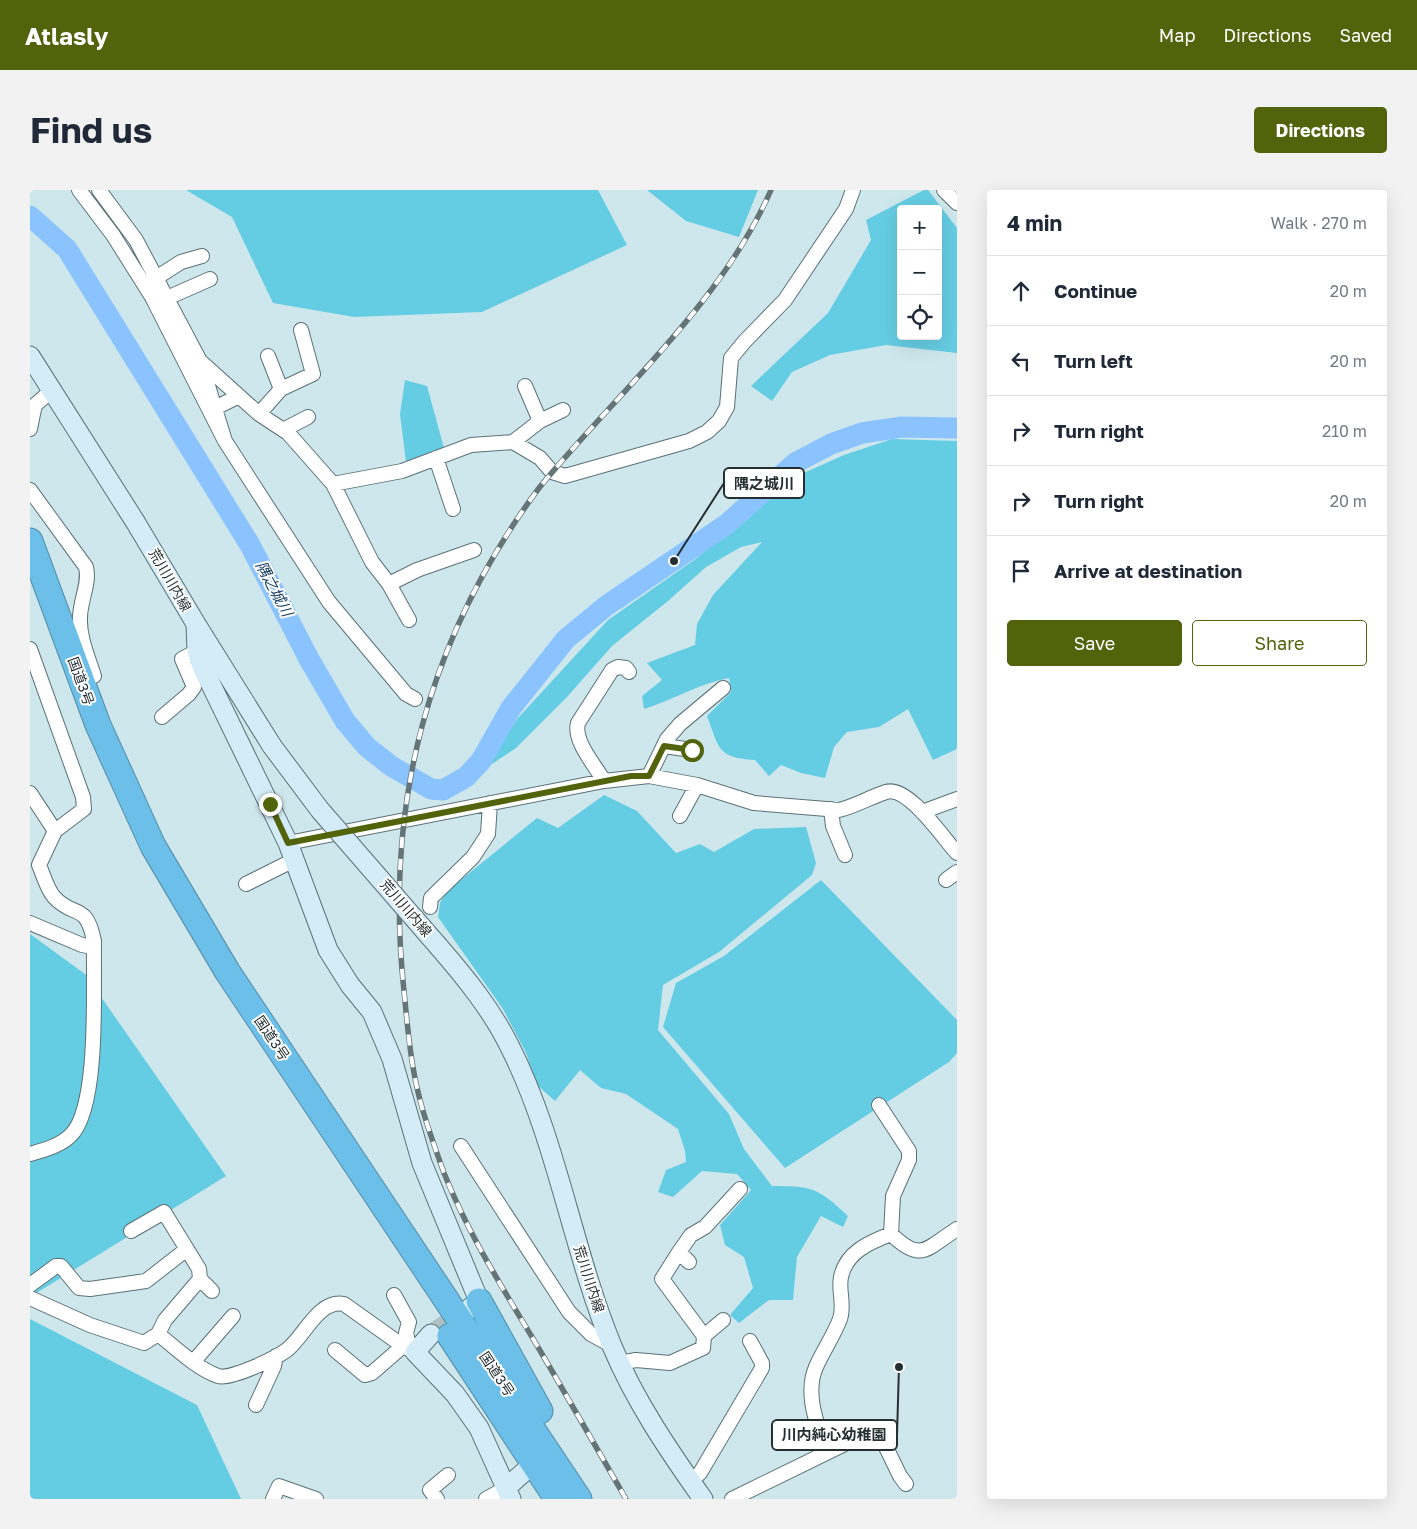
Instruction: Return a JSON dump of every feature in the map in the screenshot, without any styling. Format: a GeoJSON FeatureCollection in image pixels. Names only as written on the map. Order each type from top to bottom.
{"type":"FeatureCollection","features":[{"type":"Feature","properties":{"kind":"highway","name":"国道3号"},"geometry":{"type":"LineString","coordinates":[[30,541],[98,725],[153,846],[227,971],[541,1457],[557,1499]]}},
{"type":"Feature","properties":{"kind":"highway","name":"国道3号"},"geometry":{"type":"LineString","coordinates":[[30,586],[83,730],[109,792],[172,912],[214,980],[541,1457],[578,1499]]}},
{"type":"Feature","properties":{"kind":"highway"},"geometry":{"type":"LineString","coordinates":[[475,1305],[594,1499]]}},
{"type":"Feature","properties":{"kind":"main road","name":"荒川川内線"},"geometry":{"type":"LineString","coordinates":[[30,356],[136,523],[272,746],[320,810],[463,975],[495,1021],[522,1072],[611,1345],[649,1418],[703,1499]]}},
{"type":"Feature","properties":{"kind":"main road"},"geometry":{"type":"LineString","coordinates":[[196,624],[197,651],[291,852],[328,950],[350,985],[372,1012],[389,1051],[422,1163],[475,1305]]}},
{"type":"Feature","properties":{"kind":"main road"},"geometry":{"type":"LineString","coordinates":[[431,1334],[409,1349],[455,1394],[479,1428],[508,1494],[541,1457]]}},
{"type":"Feature","properties":{"kind":"street"},"geometry":{"type":"LineString","coordinates":[[79,190],[113,235],[152,297],[225,441],[329,602],[406,694],[415,699]]}},
{"type":"Feature","properties":{"kind":"street"},"geometry":{"type":"LineString","coordinates":[[100,190],[136,240],[200,361],[225,441]]}},
{"type":"Feature","properties":{"kind":"street"},"geometry":{"type":"LineString","coordinates":[[513,442],[540,458],[552,472],[565,476],[690,441],[707,432],[719,420],[727,406],[731,358],[745,340],[785,300],[846,209],[853,190]]}},
{"type":"Feature","properties":{"kind":"street"},"geometry":{"type":"LineString","coordinates":[[156,278],[181,262],[202,256]]}},
{"type":"Feature","properties":{"kind":"street"},"geometry":{"type":"LineString","coordinates":[[167,298],[210,279]]}},
{"type":"Feature","properties":{"kind":"street"},"geometry":{"type":"LineString","coordinates":[[260,414],[281,388],[313,374],[301,330]]}},
{"type":"Feature","properties":{"kind":"street"},"geometry":{"type":"LineString","coordinates":[[268,356],[281,388]]}},
{"type":"Feature","properties":{"kind":"street"},"geometry":{"type":"LineString","coordinates":[[200,361],[260,414],[283,430],[333,484],[372,562],[389,584],[409,620]]}},
{"type":"Feature","properties":{"kind":"street"},"geometry":{"type":"LineString","coordinates":[[525,386],[540,421]]}},
{"type":"Feature","properties":{"kind":"street"},"geometry":{"type":"LineString","coordinates":[[30,429],[31,415],[35,405],[52,391]]}},
{"type":"Feature","properties":{"kind":"street"},"geometry":{"type":"LineString","coordinates":[[215,408],[239,396]]}},
{"type":"Feature","properties":{"kind":"street"},"geometry":{"type":"LineString","coordinates":[[333,484],[402,471],[471,445],[513,442],[540,421],[563,410]]}},
{"type":"Feature","properties":{"kind":"street"},"geometry":{"type":"LineString","coordinates":[[283,430],[308,417]]}},
{"type":"Feature","properties":{"kind":"street"},"geometry":{"type":"LineString","coordinates":[[436,458],[453,509]]}},
{"type":"Feature","properties":{"kind":"street"},"geometry":{"type":"LineString","coordinates":[[30,490],[86,567],[88,575],[80,617],[81,635],[94,676]]}},
{"type":"Feature","properties":{"kind":"street"},"geometry":{"type":"LineString","coordinates":[[389,584],[416,570],[474,550]]}},
{"type":"Feature","properties":{"kind":"street"},"geometry":{"type":"LineString","coordinates":[[30,649],[83,797],[84,809],[55,831],[34,863],[53,896],[84,914],[90,926],[94,947],[94,1047],[90,1077],[80,1123],[72,1135],[59,1144],[30,1154]]}},
{"type":"Feature","properties":{"kind":"street"},"geometry":{"type":"LineString","coordinates":[[162,716],[189,694],[194,687],[182,658],[197,651]]}},
{"type":"Feature","properties":{"kind":"street"},"geometry":{"type":"LineString","coordinates":[[604,782],[578,739],[576,730],[578,723],[612,670],[618,667],[626,668],[629,672]]}},
{"type":"Feature","properties":{"kind":"street"},"geometry":{"type":"LineString","coordinates":[[649,776],[664,746],[680,724],[723,688]]}},
{"type":"Feature","properties":{"kind":"street"},"geometry":{"type":"LineString","coordinates":[[664,746],[692,750]]}},
{"type":"Feature","properties":{"kind":"street"},"geometry":{"type":"LineString","coordinates":[[246,884],[291,852],[490,803],[631,776],[649,776],[697,785],[754,802],[831,809],[850,807],[888,791],[898,793],[916,805],[957,853]]}},
{"type":"Feature","properties":{"kind":"street"},"geometry":{"type":"LineString","coordinates":[[680,816],[697,785]]}},
{"type":"Feature","properties":{"kind":"street"},"geometry":{"type":"LineString","coordinates":[[30,793],[55,831]]}},
{"type":"Feature","properties":{"kind":"street"},"geometry":{"type":"LineString","coordinates":[[922,812],[957,799]]}},
{"type":"Feature","properties":{"kind":"street"},"geometry":{"type":"LineString","coordinates":[[430,907],[431,898],[438,889],[473,857],[488,834],[490,803]]}},
{"type":"Feature","properties":{"kind":"street"},"geometry":{"type":"LineString","coordinates":[[831,809],[833,826],[845,856]]}},
{"type":"Feature","properties":{"kind":"street"},"geometry":{"type":"LineString","coordinates":[[30,924],[82,945],[94,947]]}},
{"type":"Feature","properties":{"kind":"street"},"geometry":{"type":"LineString","coordinates":[[879,1105],[909,1151],[909,1160],[893,1196],[891,1234],[906,1248],[916,1252],[926,1250],[957,1229]]}},
{"type":"Feature","properties":{"kind":"street"},"geometry":{"type":"LineString","coordinates":[[461,1146],[570,1312],[591,1334],[611,1345]]}},
{"type":"Feature","properties":{"kind":"street"},"geometry":{"type":"LineString","coordinates":[[619,1363],[636,1360],[670,1363],[703,1348],[704,1336],[662,1279],[684,1257],[690,1235],[705,1227],[740,1189]]}},
{"type":"Feature","properties":{"kind":"street"},"geometry":{"type":"LineString","coordinates":[[131,1230],[164,1212],[198,1269],[200,1279],[212,1291]]}},
{"type":"Feature","properties":{"kind":"street"},"geometry":{"type":"LineString","coordinates":[[826,1453],[811,1400],[815,1369],[840,1319],[843,1304],[840,1278],[858,1249],[891,1234]]}},
{"type":"Feature","properties":{"kind":"street"},"geometry":{"type":"LineString","coordinates":[[30,1284],[56,1266],[61,1266],[79,1288],[90,1289],[146,1281],[187,1249]]}},
{"type":"Feature","properties":{"kind":"street"},"geometry":{"type":"LineString","coordinates":[[30,1298],[90,1325],[144,1343],[158,1334],[166,1320],[200,1279]]}},
{"type":"Feature","properties":{"kind":"street"},"geometry":{"type":"LineString","coordinates":[[394,1296],[409,1322],[406,1332],[409,1349]]}},
{"type":"Feature","properties":{"kind":"street"},"geometry":{"type":"LineString","coordinates":[[158,1334],[207,1371],[220,1377],[239,1372],[288,1349],[326,1307],[335,1302],[344,1304],[409,1349]]}},
{"type":"Feature","properties":{"kind":"street"},"geometry":{"type":"LineString","coordinates":[[194,1361],[233,1316]]}},
{"type":"Feature","properties":{"kind":"street"},"geometry":{"type":"LineString","coordinates":[[704,1336],[723,1320]]}},
{"type":"Feature","properties":{"kind":"street"},"geometry":{"type":"LineString","coordinates":[[690,1481],[700,1473],[762,1368],[762,1362],[750,1340]]}},
{"type":"Feature","properties":{"kind":"street"},"geometry":{"type":"LineString","coordinates":[[335,1350],[365,1375],[372,1373],[409,1349]]}},
{"type":"Feature","properties":{"kind":"street"},"geometry":{"type":"LineString","coordinates":[[256,1405],[274,1366],[276,1356]]}},
{"type":"Feature","properties":{"kind":"street"},"geometry":{"type":"LineString","coordinates":[[732,1499],[861,1436],[872,1434],[881,1437],[900,1476],[906,1484]]}},
{"type":"Feature","properties":{"kind":"street"},"geometry":{"type":"LineString","coordinates":[[438,1499],[430,1490],[448,1475]]}},
{"type":"Feature","properties":{"kind":"street"},"geometry":{"type":"LineString","coordinates":[[273,1499],[279,1486],[316,1499]]}},
{"type":"Feature","properties":{"kind":"street"},"geometry":{"type":"LineString","coordinates":[[486,1499],[508,1494]]}},
{"type":"Feature","properties":{"kind":"shaded area"},"geometry":{"type":"Polygon","coordinates":[[[186,190],[598,190],[627,245],[482,312],[354,317],[273,303],[232,217],[186,190]]]}},
{"type":"Feature","properties":{"kind":"shaded area"},"geometry":{"type":"Polygon","coordinates":[[[647,190],[758,190],[739,237],[686,221],[647,190]]]}},
{"type":"Feature","properties":{"kind":"shaded area"},"geometry":{"type":"Polygon","coordinates":[[[924,190],[928,190],[939,205],[897,205],[897,340],[942,340],[942,208],[957,228],[957,353],[886,345],[830,355],[792,372],[772,401],[751,386],[828,313],[871,240],[866,220],[924,190]]]}},
{"type":"Feature","properties":{"kind":"shaded area"},"geometry":{"type":"Polygon","coordinates":[[[405,380],[427,386],[444,448],[406,462],[400,414],[405,380]]]}},
{"type":"Feature","properties":{"kind":"shaded area"},"geometry":{"type":"Polygon","coordinates":[[[892,439],[957,441],[957,749],[933,760],[908,709],[879,727],[847,732],[834,747],[825,778],[801,773],[781,765],[769,776],[755,760],[733,757],[726,754],[714,736],[707,716],[731,692],[729,678],[707,684],[644,709],[642,696],[662,680],[647,663],[695,645],[697,624],[713,595],[762,542],[741,547],[706,567],[668,601],[612,646],[567,697],[516,748],[480,772],[518,718],[608,620],[694,560],[799,475],[844,455],[892,439]]]}},
{"type":"Feature","properties":{"kind":"shaded area"},"geometry":{"type":"Polygon","coordinates":[[[604,795],[637,811],[676,853],[700,844],[714,852],[754,829],[806,827],[816,863],[812,875],[719,952],[663,985],[658,1030],[729,1114],[744,1149],[772,1186],[814,1190],[829,1199],[848,1216],[843,1227],[821,1216],[797,1257],[793,1300],[769,1300],[739,1323],[730,1315],[753,1288],[744,1257],[725,1245],[720,1225],[751,1190],[737,1174],[702,1171],[673,1197],[658,1192],[666,1170],[686,1162],[685,1151],[678,1129],[626,1094],[601,1088],[580,1070],[555,1101],[537,1085],[526,1053],[503,1009],[438,917],[440,903],[446,892],[537,818],[558,828],[604,795]]]}},
{"type":"Feature","properties":{"kind":"shaded area"},"geometry":{"type":"Polygon","coordinates":[[[821,880],[957,1020],[957,1053],[949,1062],[785,1168],[663,1027],[676,983],[724,956],[821,880]]]}},
{"type":"Feature","properties":{"kind":"shaded area"},"geometry":{"type":"Polygon","coordinates":[[[30,934],[85,974],[226,1176],[30,1297],[30,934]]]}},
{"type":"Feature","properties":{"kind":"shaded area"},"geometry":{"type":"Polygon","coordinates":[[[30,1319],[197,1405],[241,1499],[30,1499],[30,1319]]]}},
{"type":"Feature","properties":{"kind":"waterway","name":"隅之城川"},"geometry":{"type":"LineString","coordinates":[[30,216],[67,249],[250,545],[309,659],[345,721],[367,747],[391,766],[431,789],[443,790],[466,777],[481,761],[511,708],[566,639],[606,606],[727,524],[795,463],[831,444],[862,433],[902,427],[957,428]]}},
{"type":"Feature","properties":{"kind":"tunnel"},"geometry":{"type":"LineString","coordinates":[[431,1334],[467,1310]]}},
{"type":"Feature","properties":{"kind":"railway"},"geometry":{"type":"LineString","coordinates":[[626,1499],[463,1216],[444,1173],[424,1114],[413,1067],[408,1034],[399,922],[401,855],[408,790],[422,726],[442,664],[468,604],[500,545],[539,488],[666,346],[696,309],[725,271],[750,232],[771,190]]}},
{"type":"Feature","properties":{"kind":"place","name":"隅之城川"},"geometry":{"type":"Point","coordinates":[674,561]}},
{"type":"Feature","properties":{"kind":"place","name":"川内純心幼稚園"},"geometry":{"type":"Point","coordinates":[899,1367]}},
{"type":"Feature","properties":{"kind":"route"},"geometry":{"type":"LineString","coordinates":[[270,804],[288,843],[631,776],[649,776],[664,746],[692,750]]}}]}
